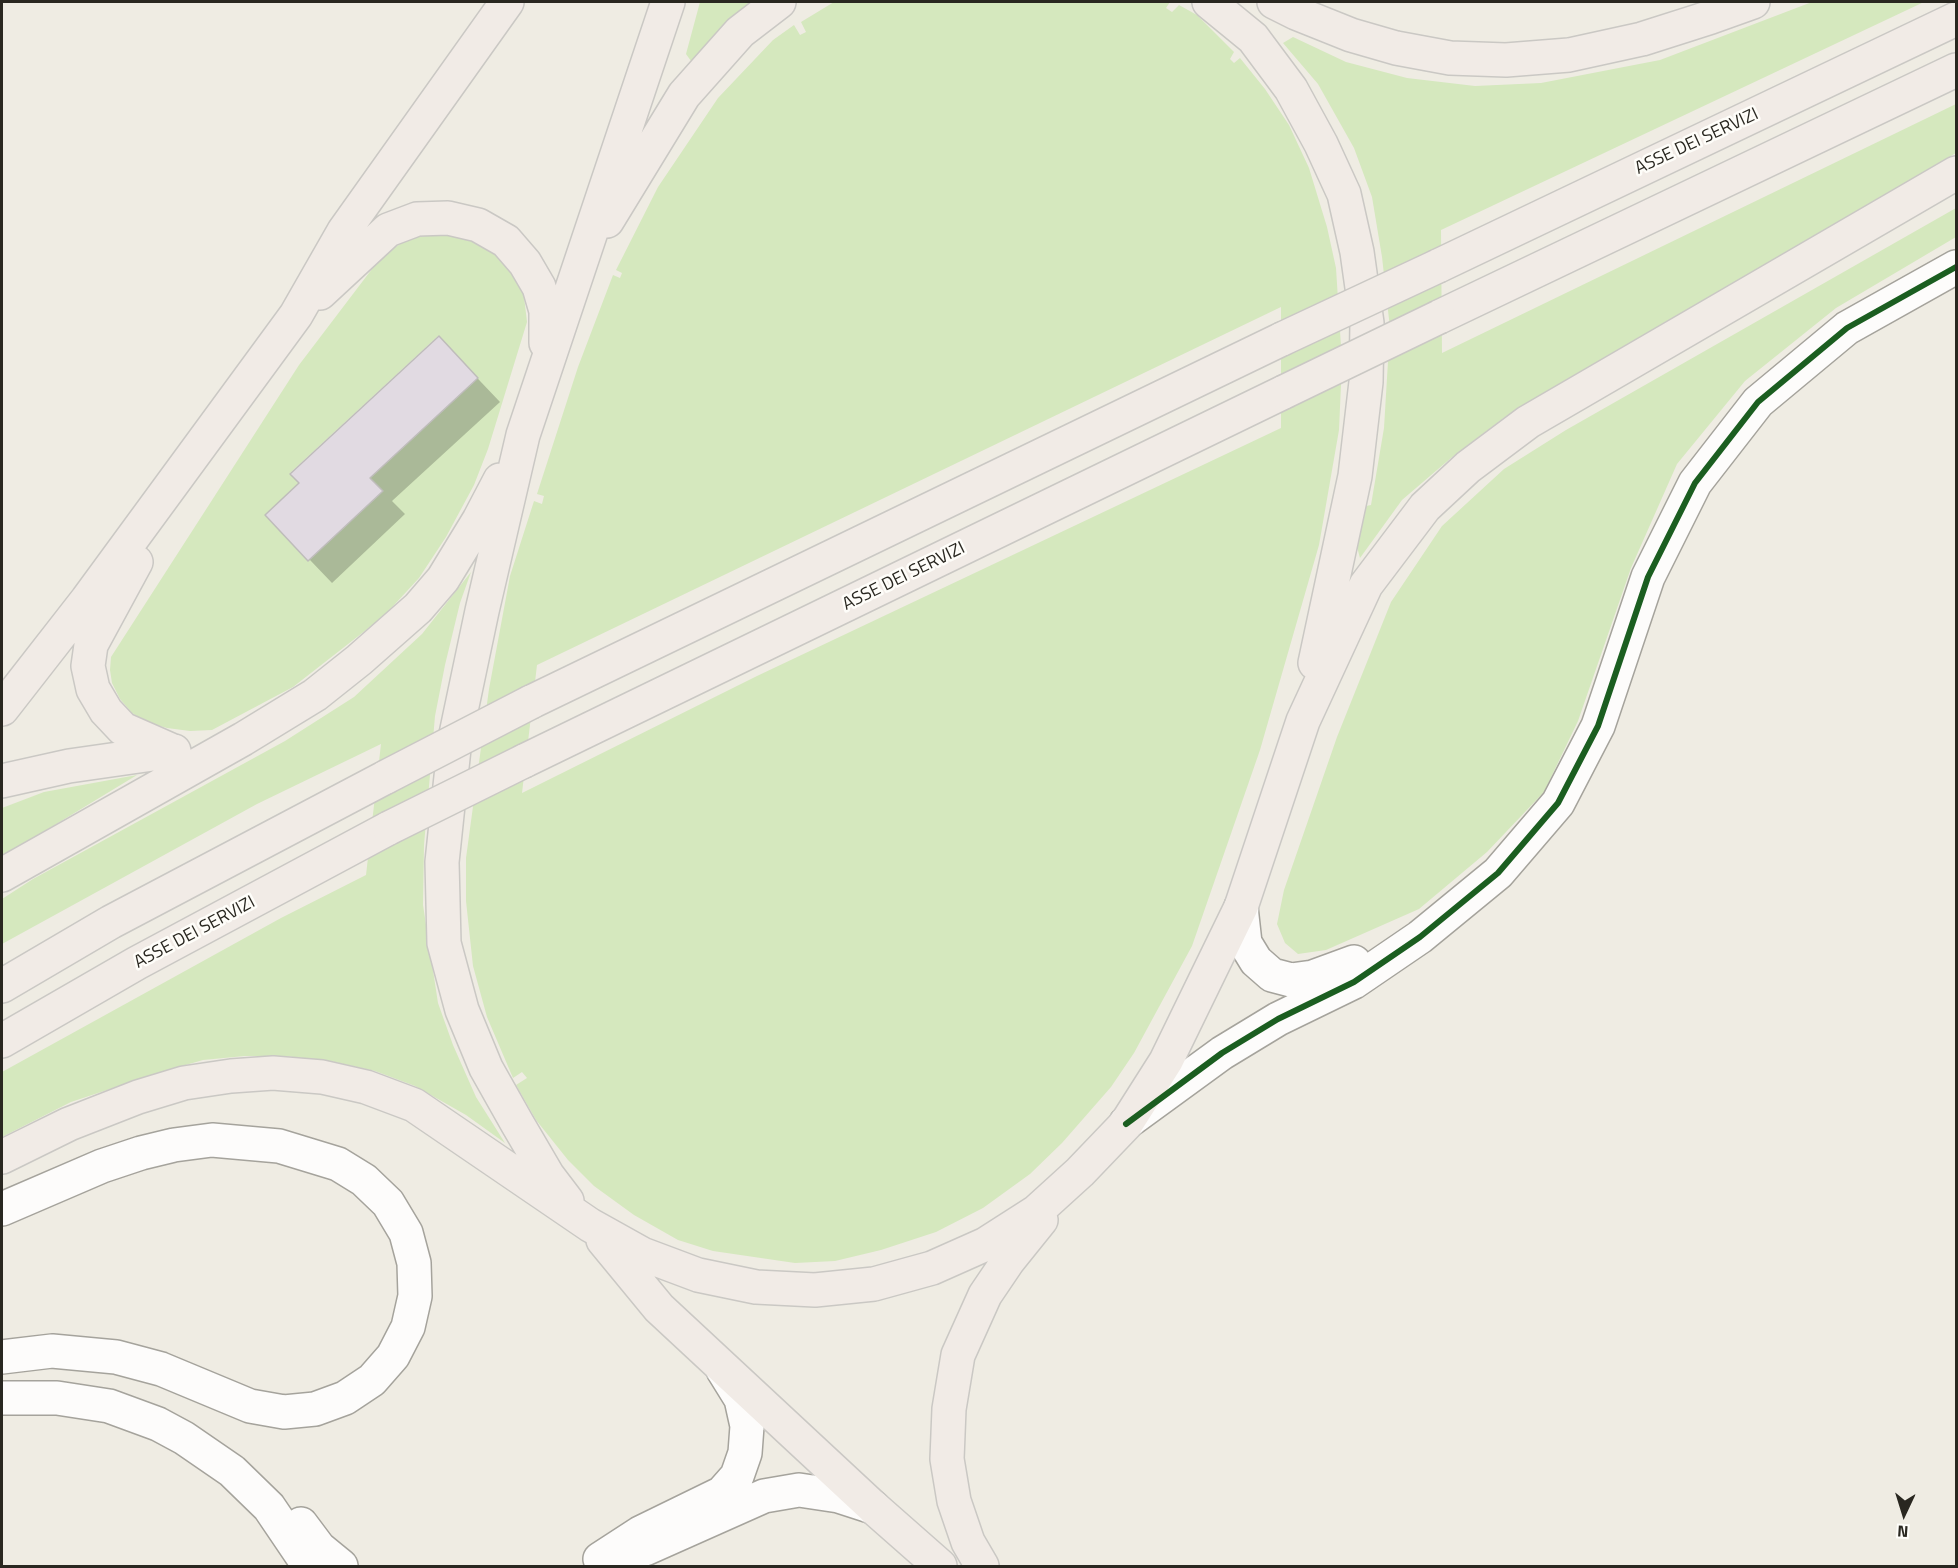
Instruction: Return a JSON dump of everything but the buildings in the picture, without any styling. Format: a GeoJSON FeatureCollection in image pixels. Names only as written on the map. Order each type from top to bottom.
{"type":"FeatureCollection","features":[{"type":"Feature","properties":{"kind":"main road"},"geometry":{"type":"LineString","coordinates":[[2,709],[87,600],[296,315],[344,231],[507,2]]}},
{"type":"Feature","properties":{"kind":"main road"},"geometry":{"type":"LineString","coordinates":[[668,2],[576,271],[523,435],[455,739],[442,862],[444,943],[462,1010],[486,1068],[548,1176],[659,1308],[873,1507],[940,1566]]}},
{"type":"Feature","properties":{"kind":"main road"},"geometry":{"type":"LineString","coordinates":[[576,271],[684,95],[740,32],[779,2]]}},
{"type":"Feature","properties":{"kind":"main road"},"geometry":{"type":"LineString","coordinates":[[2,1157],[69,1124],[138,1097],[184,1083],[273,1073],[322,1077],[366,1087],[414,1105],[585,1221],[642,1254],[698,1275],[756,1287],[815,1290],[874,1284],[932,1268],[986,1244],[1036,1212],[1080,1172],[1126,1124],[1166,1061],[1241,907],[1303,720],[1355,476],[1366,382],[1367,323],[1357,252],[1344,194],[1291,88],[1253,38],[1209,2]]}},
{"type":"Feature","properties":{"kind":"main road"},"geometry":{"type":"LineString","coordinates":[[1274,2],[1351,35],[1396,48],[1450,58],[1506,60],[1569,55],[1642,39],[1753,2]]}},
{"type":"Feature","properties":{"kind":"main road","name":"ASSE DEI SERVIZI"},"geometry":{"type":"LineString","coordinates":[[2,986],[111,922],[531,702],[1282,339],[1956,19]]}},
{"type":"Feature","properties":{"kind":"main road","name":"ASSE DEI SERVIZI"},"geometry":{"type":"LineString","coordinates":[[2,1041],[138,963],[389,828],[1439,317],[1956,70]]}},
{"type":"Feature","properties":{"kind":"main road"},"geometry":{"type":"LineString","coordinates":[[1303,720],[1366,585],[1425,507],[1468,467],[1528,422],[1956,172]]}},
{"type":"Feature","properties":{"kind":"main road"},"geometry":{"type":"LineString","coordinates":[[296,315],[388,230],[417,219],[448,218],[478,225],[487,230],[506,241],[525,262],[539,287],[546,311],[546,362]]}},
{"type":"Feature","properties":{"kind":"main road"},"geometry":{"type":"LineString","coordinates":[[2,875],[243,739],[315,695],[359,660],[418,608],[443,579],[523,435]]}},
{"type":"Feature","properties":{"kind":"main road"},"geometry":{"type":"LineString","coordinates":[[173,751],[123,729],[106,711],[93,689],[88,666],[91,645],[195,454]]}},
{"type":"Feature","properties":{"kind":"main road"},"geometry":{"type":"LineString","coordinates":[[2,781],[69,766],[243,739]]}},
{"type":"Feature","properties":{"kind":"main road"},"geometry":{"type":"LineString","coordinates":[[982,1566],[968,1542],[954,1501],[947,1459],[949,1409],[958,1355],[985,1295],[1008,1261],[1080,1172]]}},
{"type":"Feature","properties":{"kind":"street"},"geometry":{"type":"LineString","coordinates":[[1229,2],[1253,38]]}},
{"type":"Feature","properties":{"kind":"street"},"geometry":{"type":"LineString","coordinates":[[1126,1124],[1222,1053],[1278,1019],[1354,982],[1420,937],[1498,873],[1558,803],[1598,726],[1648,577],[1695,483],[1758,402],[1847,328],[1956,267]]}},
{"type":"Feature","properties":{"kind":"street"},"geometry":{"type":"LineString","coordinates":[[1241,907],[1245,944],[1256,961],[1272,975],[1291,980],[1314,977],[1420,937]]}},
{"type":"Feature","properties":{"kind":"street"},"geometry":{"type":"LineString","coordinates":[[2,1209],[102,1166],[163,1148],[212,1140],[279,1146],[338,1164],[364,1180],[388,1203],[406,1233],[414,1263],[415,1296],[408,1327],[393,1356],[372,1380],[345,1398],[315,1409],[284,1412],[250,1406],[161,1369],[116,1358],[52,1351],[2,1357]]}},
{"type":"Feature","properties":{"kind":"street"},"geometry":{"type":"LineString","coordinates":[[591,1563],[640,1533],[722,1493],[737,1476],[745,1453],[747,1426],[741,1399],[721,1366]]}},
{"type":"Feature","properties":{"kind":"street"},"geometry":{"type":"LineString","coordinates":[[2,1398],[57,1398],[109,1406],[158,1424],[184,1438],[232,1471],[273,1493],[284,1502],[319,1548],[341,1566]]}},
{"type":"Feature","properties":{"kind":"street"},"geometry":{"type":"LineString","coordinates":[[232,1471],[269,1507],[309,1566]]}},
{"type":"Feature","properties":{"kind":"street"},"geometry":{"type":"LineString","coordinates":[[591,1563],[645,1548],[764,1496],[799,1490],[839,1496],[873,1507]]}},
{"type":"Feature","properties":{"kind":"green space"},"geometry":{"type":"Polygon","coordinates":[[[700,2],[753,2],[719,30],[691,61],[686,54],[700,2]]]}},
{"type":"Feature","properties":{"kind":"green space"},"geometry":{"type":"Polygon","coordinates":[[[834,2],[1170,2],[1166,8],[1172,12],[1179,5],[1197,15],[1234,52],[1230,59],[1234,63],[1240,58],[1265,89],[1289,125],[1309,168],[1327,227],[1336,268],[1342,362],[1339,430],[1319,545],[1260,750],[1192,946],[1134,1053],[1111,1087],[1062,1143],[1030,1174],[983,1208],[936,1232],[881,1250],[835,1261],[795,1263],[713,1251],[678,1240],[634,1215],[594,1186],[568,1160],[536,1120],[516,1085],[527,1078],[522,1072],[513,1078],[487,1017],[473,966],[466,901],[466,858],[489,689],[510,576],[534,501],[542,504],[544,496],[537,494],[578,367],[613,275],[620,278],[622,273],[616,270],[658,187],[718,98],[773,40],[794,25],[800,35],[806,32],[801,22],[834,2]],[[1281,307],[537,665],[522,793],[757,676],[1281,428],[1281,307]]]}},
{"type":"Feature","properties":{"kind":"green space"},"geometry":{"type":"Polygon","coordinates":[[[1812,2],[1924,2],[1441,230],[1442,353],[1956,104],[1956,153],[1505,417],[1451,458],[1402,500],[1360,558],[1357,547],[1366,506],[1371,505],[1384,428],[1390,328],[1382,257],[1372,197],[1354,148],[1318,84],[1283,43],[1293,37],[1346,62],[1407,78],[1475,86],[1541,83],[1660,60],[1812,2]]]}},
{"type":"Feature","properties":{"kind":"green space"},"geometry":{"type":"Polygon","coordinates":[[[1956,208],[1956,237],[1836,308],[1745,381],[1677,464],[1631,568],[1578,721],[1544,792],[1487,852],[1419,909],[1326,950],[1298,954],[1285,943],[1277,924],[1284,890],[1337,737],[1391,602],[1442,526],[1504,469],[1566,430],[1956,208]]]}},
{"type":"Feature","properties":{"kind":"green space"},"geometry":{"type":"Polygon","coordinates":[[[453,233],[477,242],[504,258],[523,288],[527,322],[488,449],[474,485],[446,537],[419,578],[384,616],[293,687],[212,730],[190,731],[146,722],[132,713],[120,699],[112,683],[111,657],[299,365],[375,265],[408,238],[453,233]],[[438,336],[290,473],[299,483],[265,515],[308,561],[383,491],[370,478],[478,378],[438,336]]]}},
{"type":"Feature","properties":{"kind":"green space"},"geometry":{"type":"Polygon","coordinates":[[[471,572],[460,603],[435,716],[424,845],[423,905],[438,1003],[453,1045],[476,1097],[505,1143],[466,1115],[415,1086],[375,1071],[330,1061],[285,1056],[245,1056],[203,1060],[71,1102],[2,1137],[2,1072],[281,918],[366,875],[381,744],[257,804],[2,944],[2,899],[33,879],[285,741],[354,697],[422,634],[471,572]]]}},
{"type":"Feature","properties":{"kind":"green space"},"geometry":{"type":"Polygon","coordinates":[[[137,775],[2,857],[2,808],[44,792],[137,775]]]}},
{"type":"Feature","properties":{"kind":"cycle path"},"geometry":{"type":"LineString","coordinates":[[1126,1124],[1222,1053],[1278,1019],[1354,982],[1420,937],[1498,873],[1558,803],[1598,726],[1648,577],[1695,483],[1758,402],[1847,328],[1956,267]]}}]}
